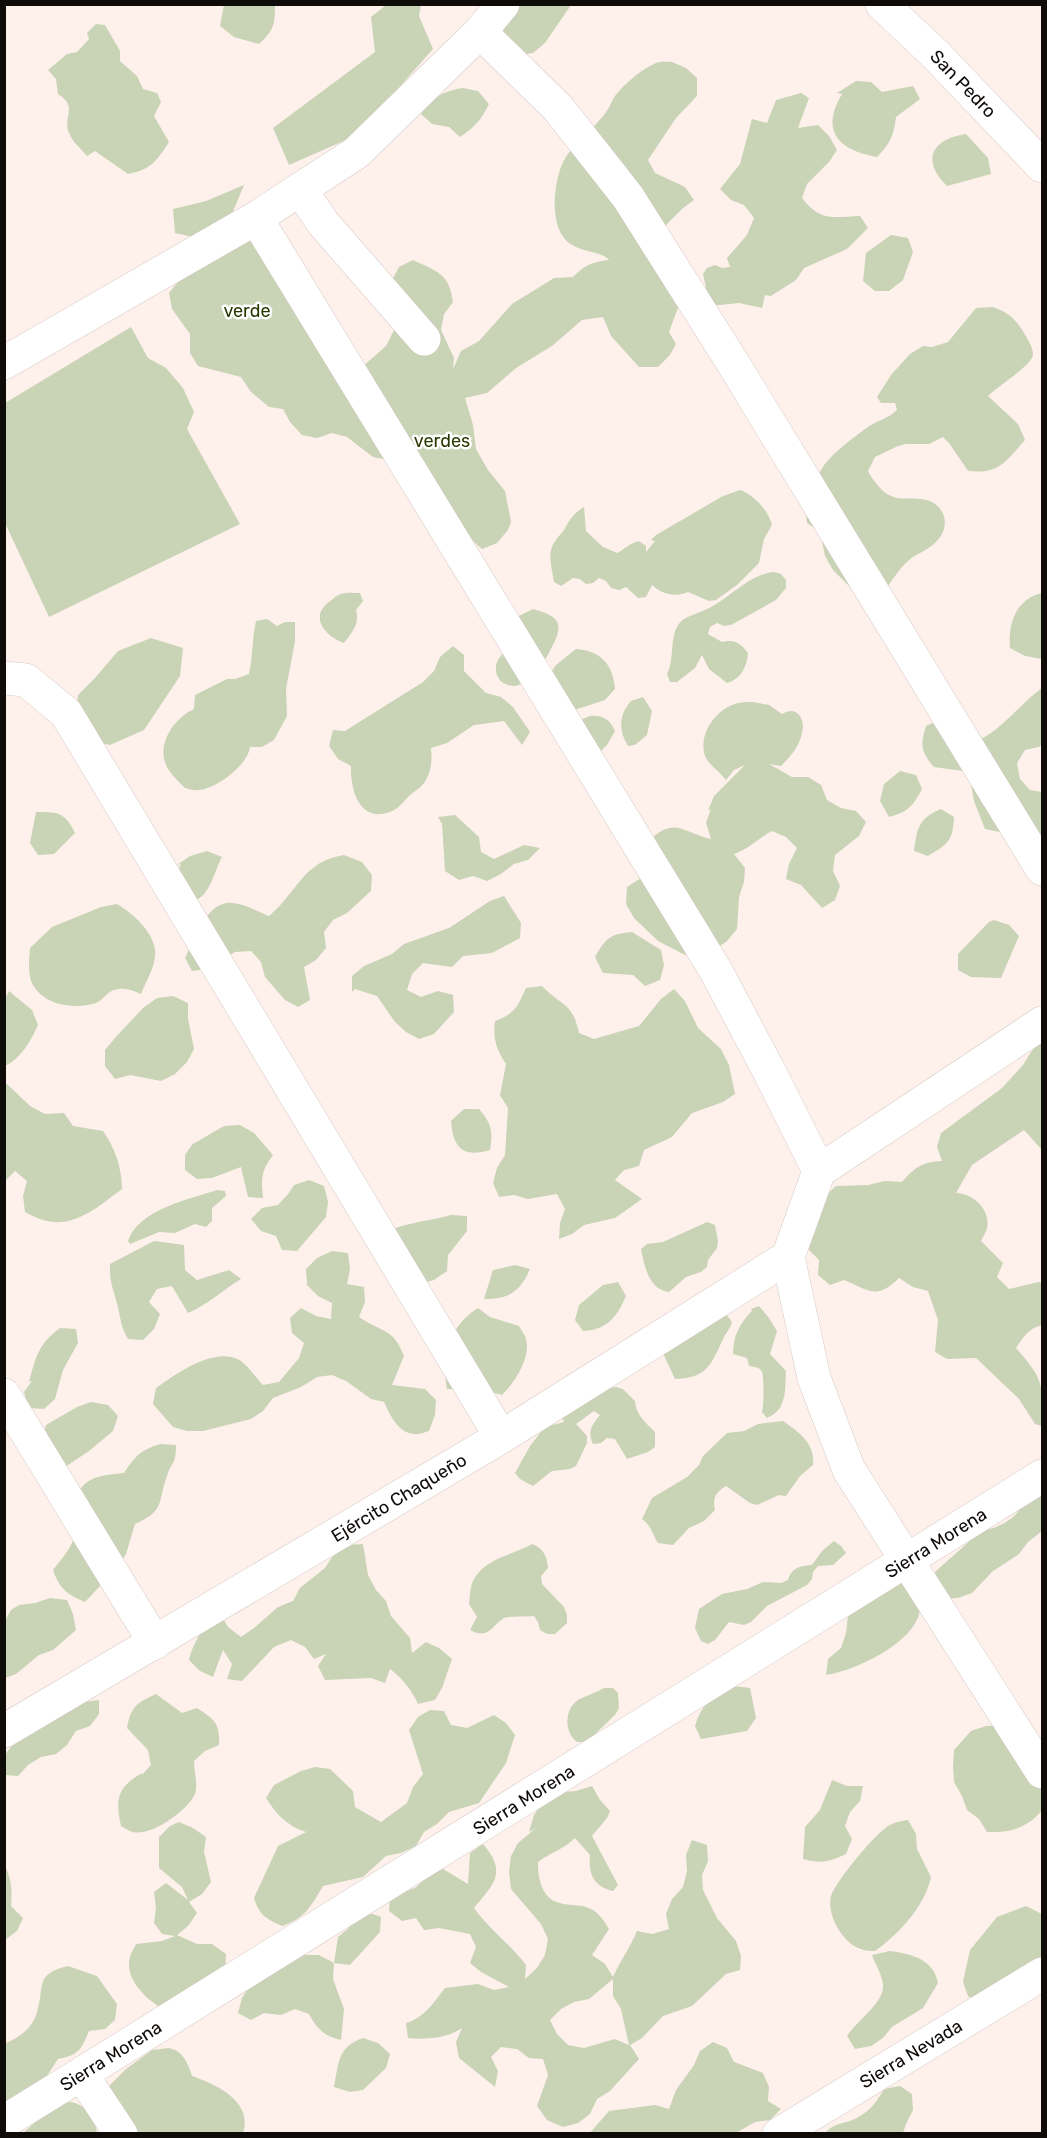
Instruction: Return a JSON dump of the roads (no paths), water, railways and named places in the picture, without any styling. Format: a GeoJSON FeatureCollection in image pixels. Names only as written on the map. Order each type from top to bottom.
{"type":"FeatureCollection","features":[{"type":"Feature","properties":{"kind":"street"},"geometry":{"type":"LineString","coordinates":[[4,363],[256,218],[356,153],[480,32],[503,4]]}},
{"type":"Feature","properties":{"kind":"street","name":"San Pedro"},"geometry":{"type":"LineString","coordinates":[[882,4],[936,55],[1042,166]]}},
{"type":"Feature","properties":{"kind":"street"},"geometry":{"type":"LineString","coordinates":[[480,32],[558,108],[628,197],[737,370],[1042,869]]}},
{"type":"Feature","properties":{"kind":"street"},"geometry":{"type":"LineString","coordinates":[[300,189],[323,223],[424,339]]}},
{"type":"Feature","properties":{"kind":"street"},"geometry":{"type":"LineString","coordinates":[[256,218],[716,971],[819,1171]]}},
{"type":"Feature","properties":{"kind":"street"},"geometry":{"type":"LineString","coordinates":[[4,678],[26,680],[66,713],[501,1437]]}},
{"type":"Feature","properties":{"kind":"street"},"geometry":{"type":"LineString","coordinates":[[1042,1023],[819,1171],[788,1257],[814,1378],[849,1470],[1042,1772]]}},
{"type":"Feature","properties":{"kind":"street","name":"Ejército Chaqueño"},"geometry":{"type":"LineString","coordinates":[[4,1731],[501,1437],[788,1257]]}},
{"type":"Feature","properties":{"kind":"street"},"geometry":{"type":"LineString","coordinates":[[4,1395],[155,1643]]}},
{"type":"Feature","properties":{"kind":"street","name":"Sierra Morena"},"geometry":{"type":"LineString","coordinates":[[4,2122],[1042,1476]]}},
{"type":"Feature","properties":{"kind":"street","name":"Sierra Nevada"},"geometry":{"type":"LineString","coordinates":[[779,2133],[1042,1974]]}},
{"type":"Feature","properties":{"kind":"street"},"geometry":{"type":"LineString","coordinates":[[81,2075],[121,2133]]}},
{"type":"Feature","properties":{"kind":"park label","name":"verde"},"geometry":{"type":"Point","coordinates":[247,311]}},
{"type":"Feature","properties":{"kind":"park label","name":"verdes"},"geometry":{"type":"Point","coordinates":[442,441]}}]}
